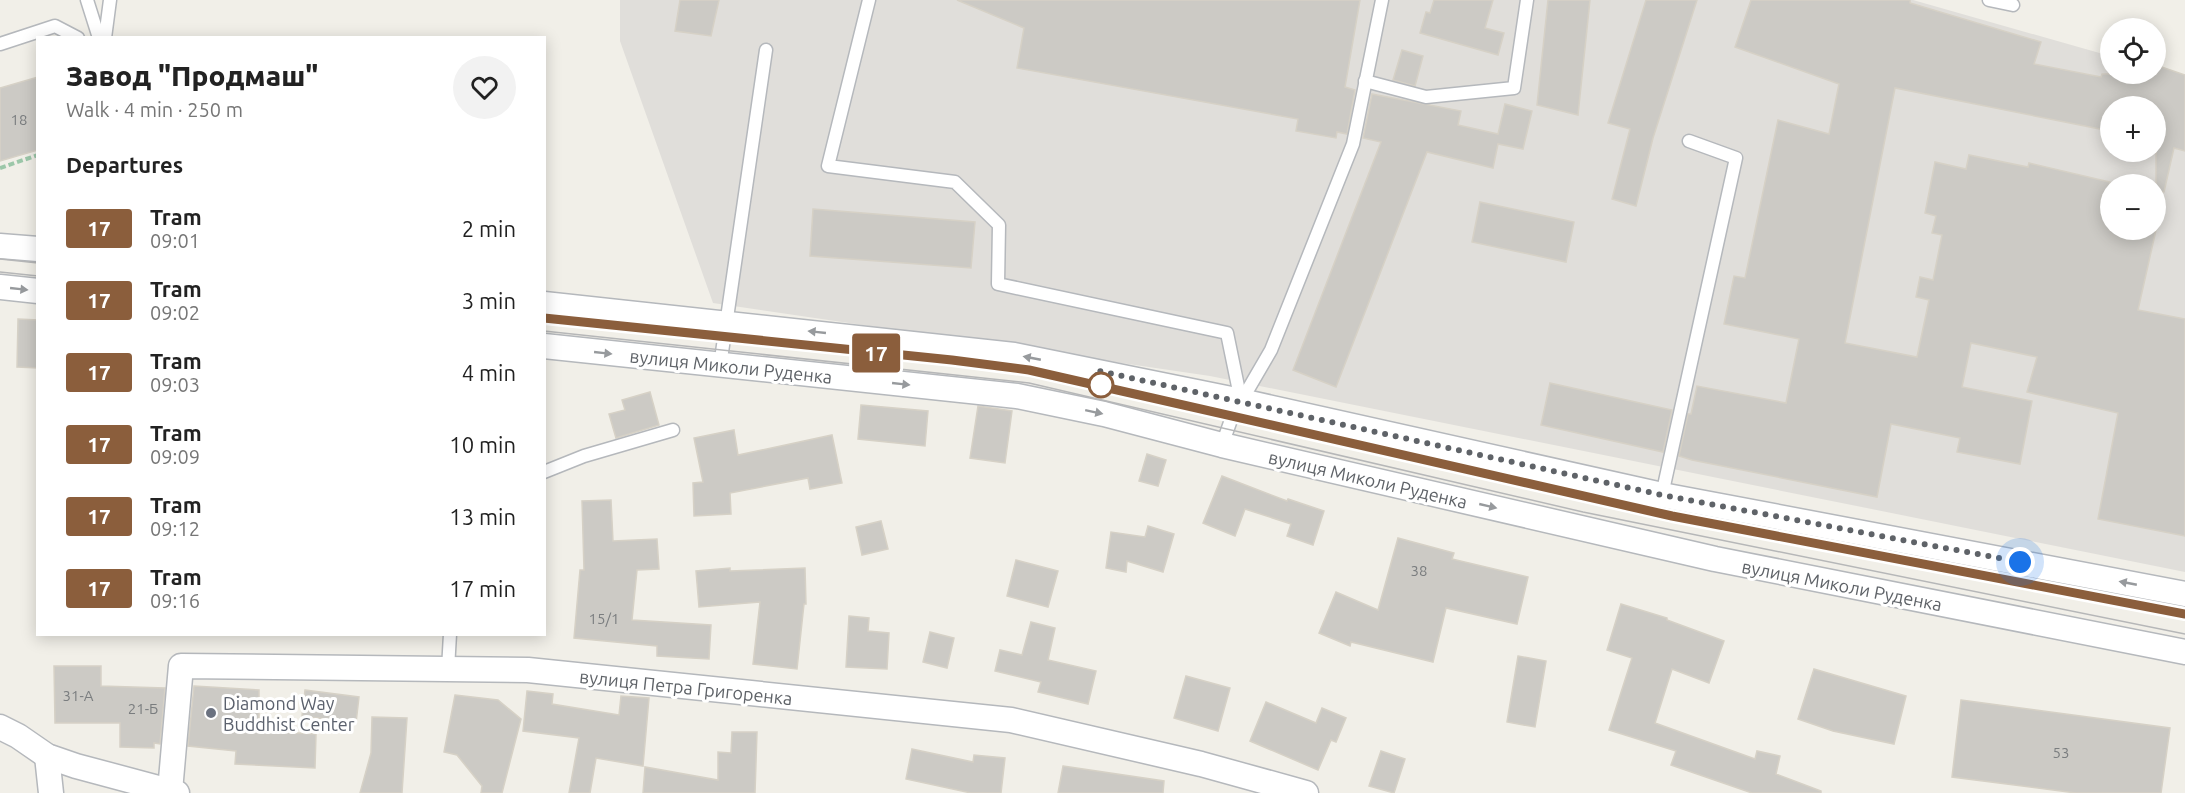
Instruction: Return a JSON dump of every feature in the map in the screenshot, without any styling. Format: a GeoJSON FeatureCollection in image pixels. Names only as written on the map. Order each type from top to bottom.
{"type":"FeatureCollection","features":[{"type":"Feature","properties":{"kind":"street"},"geometry":{"type":"LineString","coordinates":[[0,246],[36,249]]}},
{"type":"Feature","properties":{"kind":"street"},"geometry":{"type":"LineString","coordinates":[[0,287],[36,291]]}},
{"type":"Feature","properties":{"kind":"street"},"geometry":{"type":"LineString","coordinates":[[546,304],[1014,355],[1241,401],[1662,495],[2185,594]]}},
{"type":"Feature","properties":{"kind":"street","name":"вулиця Миколи Руденка"},"geometry":{"type":"LineString","coordinates":[[546,346],[1017,396],[1104,414],[1222,445],[1714,559],[2185,652]]}},
{"type":"Feature","properties":{"kind":"street","name":"вулиця Петра Григоренка"},"geometry":{"type":"LineString","coordinates":[[173,792],[181,666],[528,670],[1011,720],[1201,764],[1306,793]]}},
{"type":"Feature","properties":{"kind":"street"},"geometry":{"type":"LineString","coordinates":[[0,728],[18,736],[47,756],[173,792]]}},
{"type":"Feature","properties":{"kind":"street"},"geometry":{"type":"LineString","coordinates":[[47,756],[51,793]]}},
{"type":"Feature","properties":{"kind":"lane"},"geometry":{"type":"LineString","coordinates":[[87,0],[98,36]]}},
{"type":"Feature","properties":{"kind":"lane"},"geometry":{"type":"LineString","coordinates":[[105,36],[110,0]]}},
{"type":"Feature","properties":{"kind":"lane"},"geometry":{"type":"LineString","coordinates":[[869,0],[828,166],[955,182],[999,225],[998,284],[1227,333],[1241,401]]}},
{"type":"Feature","properties":{"kind":"lane"},"geometry":{"type":"LineString","coordinates":[[1222,445],[1232,417],[1271,350],[1353,144],[1382,0]]}},
{"type":"Feature","properties":{"kind":"lane"},"geometry":{"type":"LineString","coordinates":[[1365,81],[1426,97],[1514,88],[1527,0]]}},
{"type":"Feature","properties":{"kind":"lane"},"geometry":{"type":"LineString","coordinates":[[1989,0],[2013,5]]}},
{"type":"Feature","properties":{"kind":"lane"},"geometry":{"type":"LineString","coordinates":[[0,44],[56,26],[74,36]]}},
{"type":"Feature","properties":{"kind":"lane"},"geometry":{"type":"LineString","coordinates":[[720,366],[766,50]]}},
{"type":"Feature","properties":{"kind":"lane"},"geometry":{"type":"LineString","coordinates":[[1662,495],[1736,158],[1689,141]]}},
{"type":"Feature","properties":{"kind":"lane"},"geometry":{"type":"LineString","coordinates":[[546,471],[584,456],[673,430]]}},
{"type":"Feature","properties":{"kind":"lane"},"geometry":{"type":"LineString","coordinates":[[448,669],[450,636]]}},
{"type":"Feature","properties":{"kind":"path"},"geometry":{"type":"LineString","coordinates":[[0,168],[36,156]]}},
{"type":"Feature","properties":{"kind":"shaded area"},"geometry":{"type":"Polygon","coordinates":[[[620,0],[1913,0],[2100,53],[2100,84],[2166,84],[2166,71],[2185,77],[2185,572],[1210,376],[713,303],[620,41],[620,0]]]}},
{"type":"Feature","properties":{"kind":"building"},"geometry":{"type":"Polygon","coordinates":[[[680,0],[719,0],[711,36],[675,31],[680,0]]]}},
{"type":"Feature","properties":{"kind":"building"},"geometry":{"type":"Polygon","coordinates":[[[957,0],[1360,0],[1345,87],[1355,90],[1347,134],[1337,132],[1336,138],[1296,131],[1298,119],[1017,68],[1024,28],[957,0]]]}},
{"type":"Feature","properties":{"kind":"building"},"geometry":{"type":"Polygon","coordinates":[[[1434,0],[1493,0],[1485,28],[1504,33],[1498,55],[1420,33],[1426,12],[1430,13],[1434,0]]]}},
{"type":"Feature","properties":{"kind":"building"},"geometry":{"type":"Polygon","coordinates":[[[1548,0],[1590,0],[1578,115],[1537,105],[1548,0]]]}},
{"type":"Feature","properties":{"kind":"building"},"geometry":{"type":"Polygon","coordinates":[[[1646,0],[1697,0],[1653,138],[1636,206],[1612,199],[1630,129],[1608,123],[1646,0]]]}},
{"type":"Feature","properties":{"kind":"building"},"geometry":{"type":"Polygon","coordinates":[[[1751,0],[1910,0],[1910,3],[2041,42],[2034,64],[2100,77],[2100,84],[2166,84],[2166,68],[2185,75],[2185,151],[2174,148],[2166,183],[2166,174],[2156,174],[2156,162],[2166,162],[2166,96],[2100,96],[2100,129],[1895,88],[1845,343],[1917,357],[1929,300],[1916,297],[1920,277],[1933,280],[1942,235],[1932,233],[1936,216],[1925,213],[1935,162],[1966,169],[1969,155],[2028,167],[2029,163],[2100,180],[2100,240],[2154,240],[2138,310],[2185,319],[2185,536],[2098,519],[2118,413],[2027,392],[2037,357],[1971,343],[1962,387],[2032,401],[2020,464],[1957,452],[1960,438],[1891,424],[1877,497],[1679,456],[1697,386],[1786,403],[1799,339],[1724,324],[1734,276],[1745,278],[1778,120],[1829,134],[1839,84],[1735,47],[1751,0]]]}},
{"type":"Feature","properties":{"kind":"building"},"geometry":{"type":"Polygon","coordinates":[[[1402,50],[1423,56],[1415,86],[1393,80],[1402,50]]]}},
{"type":"Feature","properties":{"kind":"building"},"geometry":{"type":"Polygon","coordinates":[[[36,78],[36,151],[0,161],[0,88],[36,78]]]}},
{"type":"Feature","properties":{"kind":"building"},"geometry":{"type":"Polygon","coordinates":[[[1372,94],[1461,111],[1458,125],[1498,134],[1505,104],[1532,111],[1523,149],[1498,144],[1493,168],[1427,152],[1336,387],[1293,370],[1381,142],[1363,138],[1372,94]]]}},
{"type":"Feature","properties":{"kind":"building"},"geometry":{"type":"Polygon","coordinates":[[[1480,202],[1574,222],[1566,262],[1472,242],[1480,202]]]}},
{"type":"Feature","properties":{"kind":"building"},"geometry":{"type":"Polygon","coordinates":[[[813,209],[975,222],[971,268],[810,256],[813,209]]]}},
{"type":"Feature","properties":{"kind":"building"},"geometry":{"type":"Polygon","coordinates":[[[18,319],[36,320],[36,368],[17,367],[18,319]]]}},
{"type":"Feature","properties":{"kind":"building"},"geometry":{"type":"Polygon","coordinates":[[[1550,383],[1672,410],[1663,452],[1541,425],[1550,383]]]}},
{"type":"Feature","properties":{"kind":"building"},"geometry":{"type":"Polygon","coordinates":[[[650,392],[659,425],[616,438],[609,414],[625,410],[622,400],[650,392]]]}},
{"type":"Feature","properties":{"kind":"building"},"geometry":{"type":"Polygon","coordinates":[[[861,405],[928,411],[925,446],[858,439],[861,405]]]}},
{"type":"Feature","properties":{"kind":"building"},"geometry":{"type":"Polygon","coordinates":[[[978,406],[1012,411],[1005,463],[970,458],[978,406]]]}},
{"type":"Feature","properties":{"kind":"building"},"geometry":{"type":"Polygon","coordinates":[[[734,430],[738,455],[832,435],[842,483],[810,489],[808,478],[730,493],[731,514],[694,516],[693,483],[703,482],[694,438],[734,430]]]}},
{"type":"Feature","properties":{"kind":"building"},"geometry":{"type":"Polygon","coordinates":[[[1147,454],[1166,460],[1158,486],[1139,481],[1147,454]]]}},
{"type":"Feature","properties":{"kind":"building"},"geometry":{"type":"Polygon","coordinates":[[[1222,476],[1287,501],[1288,499],[1324,511],[1313,545],[1287,536],[1291,524],[1245,509],[1235,536],[1203,523],[1222,476]]]}},
{"type":"Feature","properties":{"kind":"building"},"geometry":{"type":"Polygon","coordinates":[[[611,500],[613,541],[657,539],[659,569],[637,570],[632,620],[711,625],[709,659],[657,656],[657,646],[574,638],[580,570],[584,570],[582,501],[611,500]]]}},
{"type":"Feature","properties":{"kind":"building"},"geometry":{"type":"Polygon","coordinates":[[[881,521],[888,549],[862,555],[856,527],[881,521]]]}},
{"type":"Feature","properties":{"kind":"building"},"geometry":{"type":"Polygon","coordinates":[[[1148,526],[1174,534],[1163,572],[1127,561],[1126,572],[1106,568],[1111,532],[1145,537],[1148,526]]]}},
{"type":"Feature","properties":{"kind":"building"},"geometry":{"type":"Polygon","coordinates":[[[1398,538],[1454,553],[1452,559],[1528,577],[1517,624],[1446,608],[1433,662],[1351,642],[1350,646],[1319,633],[1336,592],[1378,610],[1398,538]]]}},
{"type":"Feature","properties":{"kind":"building"},"geometry":{"type":"Polygon","coordinates":[[[1016,560],[1058,571],[1048,607],[1007,596],[1016,560]]]}},
{"type":"Feature","properties":{"kind":"building"},"geometry":{"type":"Polygon","coordinates":[[[730,568],[730,571],[805,568],[806,604],[804,604],[797,669],[753,664],[760,602],[699,607],[696,571],[730,568]]]}},
{"type":"Feature","properties":{"kind":"building"},"geometry":{"type":"Polygon","coordinates":[[[1621,604],[1667,618],[1667,620],[1724,641],[1709,683],[1672,669],[1655,723],[1755,759],[1757,751],[1780,756],[1776,774],[1821,791],[1821,793],[1752,793],[1671,765],[1676,751],[1609,730],[1632,658],[1607,650],[1621,604]]]}},
{"type":"Feature","properties":{"kind":"building"},"geometry":{"type":"Polygon","coordinates":[[[849,616],[869,618],[868,631],[889,633],[887,669],[846,667],[849,616]]]}},
{"type":"Feature","properties":{"kind":"building"},"geometry":{"type":"Polygon","coordinates":[[[1031,622],[1055,628],[1048,660],[1096,671],[1088,704],[1038,692],[1041,682],[995,671],[1000,650],[1022,655],[1031,622]]]}},
{"type":"Feature","properties":{"kind":"building"},"geometry":{"type":"Polygon","coordinates":[[[930,632],[954,638],[947,668],[923,662],[930,632]]]}},
{"type":"Feature","properties":{"kind":"building"},"geometry":{"type":"Polygon","coordinates":[[[1518,656],[1546,661],[1535,727],[1507,722],[1518,656]]]}},
{"type":"Feature","properties":{"kind":"building"},"geometry":{"type":"Polygon","coordinates":[[[54,666],[101,666],[101,686],[165,688],[160,744],[154,743],[154,748],[120,747],[120,723],[55,723],[54,666]]]}},
{"type":"Feature","properties":{"kind":"building"},"geometry":{"type":"Polygon","coordinates":[[[1814,669],[1906,696],[1894,744],[1833,731],[1798,719],[1814,669]]]}},
{"type":"Feature","properties":{"kind":"building"},"geometry":{"type":"Polygon","coordinates":[[[1186,676],[1230,688],[1218,731],[1174,718],[1186,676]]]}},
{"type":"Feature","properties":{"kind":"building"},"geometry":{"type":"Polygon","coordinates":[[[194,686],[259,690],[259,731],[316,734],[315,768],[235,764],[236,751],[188,746],[194,686]]]}},
{"type":"Feature","properties":{"kind":"building"},"geometry":{"type":"Polygon","coordinates":[[[305,690],[359,697],[356,723],[302,716],[305,690]]]}},
{"type":"Feature","properties":{"kind":"building"},"geometry":{"type":"Polygon","coordinates":[[[527,691],[553,694],[552,704],[619,715],[621,696],[649,698],[643,766],[596,758],[590,793],[569,793],[579,738],[523,731],[527,691]]]}},
{"type":"Feature","properties":{"kind":"building"},"geometry":{"type":"Polygon","coordinates":[[[455,695],[498,700],[521,719],[502,793],[481,793],[482,786],[457,755],[444,752],[455,695]]]}},
{"type":"Feature","properties":{"kind":"building"},"geometry":{"type":"Polygon","coordinates":[[[1961,700],[2170,728],[2161,793],[2076,793],[1952,777],[1961,700]]]}},
{"type":"Feature","properties":{"kind":"building"},"geometry":{"type":"Polygon","coordinates":[[[1266,702],[1316,723],[1322,708],[1346,718],[1336,742],[1331,740],[1318,770],[1250,741],[1266,702]]]}},
{"type":"Feature","properties":{"kind":"building"},"geometry":{"type":"Polygon","coordinates":[[[372,717],[407,718],[402,793],[360,793],[371,753],[372,717]]]}},
{"type":"Feature","properties":{"kind":"building"},"geometry":{"type":"Polygon","coordinates":[[[732,732],[757,732],[755,793],[643,793],[645,767],[718,780],[718,752],[731,753],[732,732]]]}},
{"type":"Feature","properties":{"kind":"building"},"geometry":{"type":"Polygon","coordinates":[[[912,749],[973,762],[974,755],[1005,758],[1001,793],[971,793],[906,779],[912,749]]]}},
{"type":"Feature","properties":{"kind":"building"},"geometry":{"type":"Polygon","coordinates":[[[1381,751],[1405,759],[1394,793],[1369,786],[1381,751]]]}},
{"type":"Feature","properties":{"kind":"building"},"geometry":{"type":"Polygon","coordinates":[[[1063,766],[1164,781],[1163,793],[1058,793],[1063,766]]]}},
{"type":"Feature","properties":{"kind":"tram line"},"geometry":{"type":"LineString","coordinates":[[0,259],[36,263]]}},
{"type":"Feature","properties":{"kind":"tram line"},"geometry":{"type":"LineString","coordinates":[[0,272],[36,276]]}},
{"type":"Feature","properties":{"kind":"tram line"},"geometry":{"type":"LineString","coordinates":[[546,318],[1029,370],[1672,516],[2185,614]]}},
{"type":"Feature","properties":{"kind":"tram line","name":"17"},"geometry":{"type":"LineString","coordinates":[[546,318],[1029,370],[1672,516],[2185,614]]}},
{"type":"Feature","properties":{"kind":"tram line"},"geometry":{"type":"LineString","coordinates":[[546,331],[1029,383],[1583,512],[2185,634]]}},
{"type":"Feature","properties":{"kind":"place","name":"Diamond Way Buddhist Center"},"geometry":{"type":"Point","coordinates":[211,713]}},
{"type":"Feature","properties":{"kind":"route"},"geometry":{"type":"LineString","coordinates":[[1101,385],[1095,370],[1662,495],[2020,562]]}}]}
